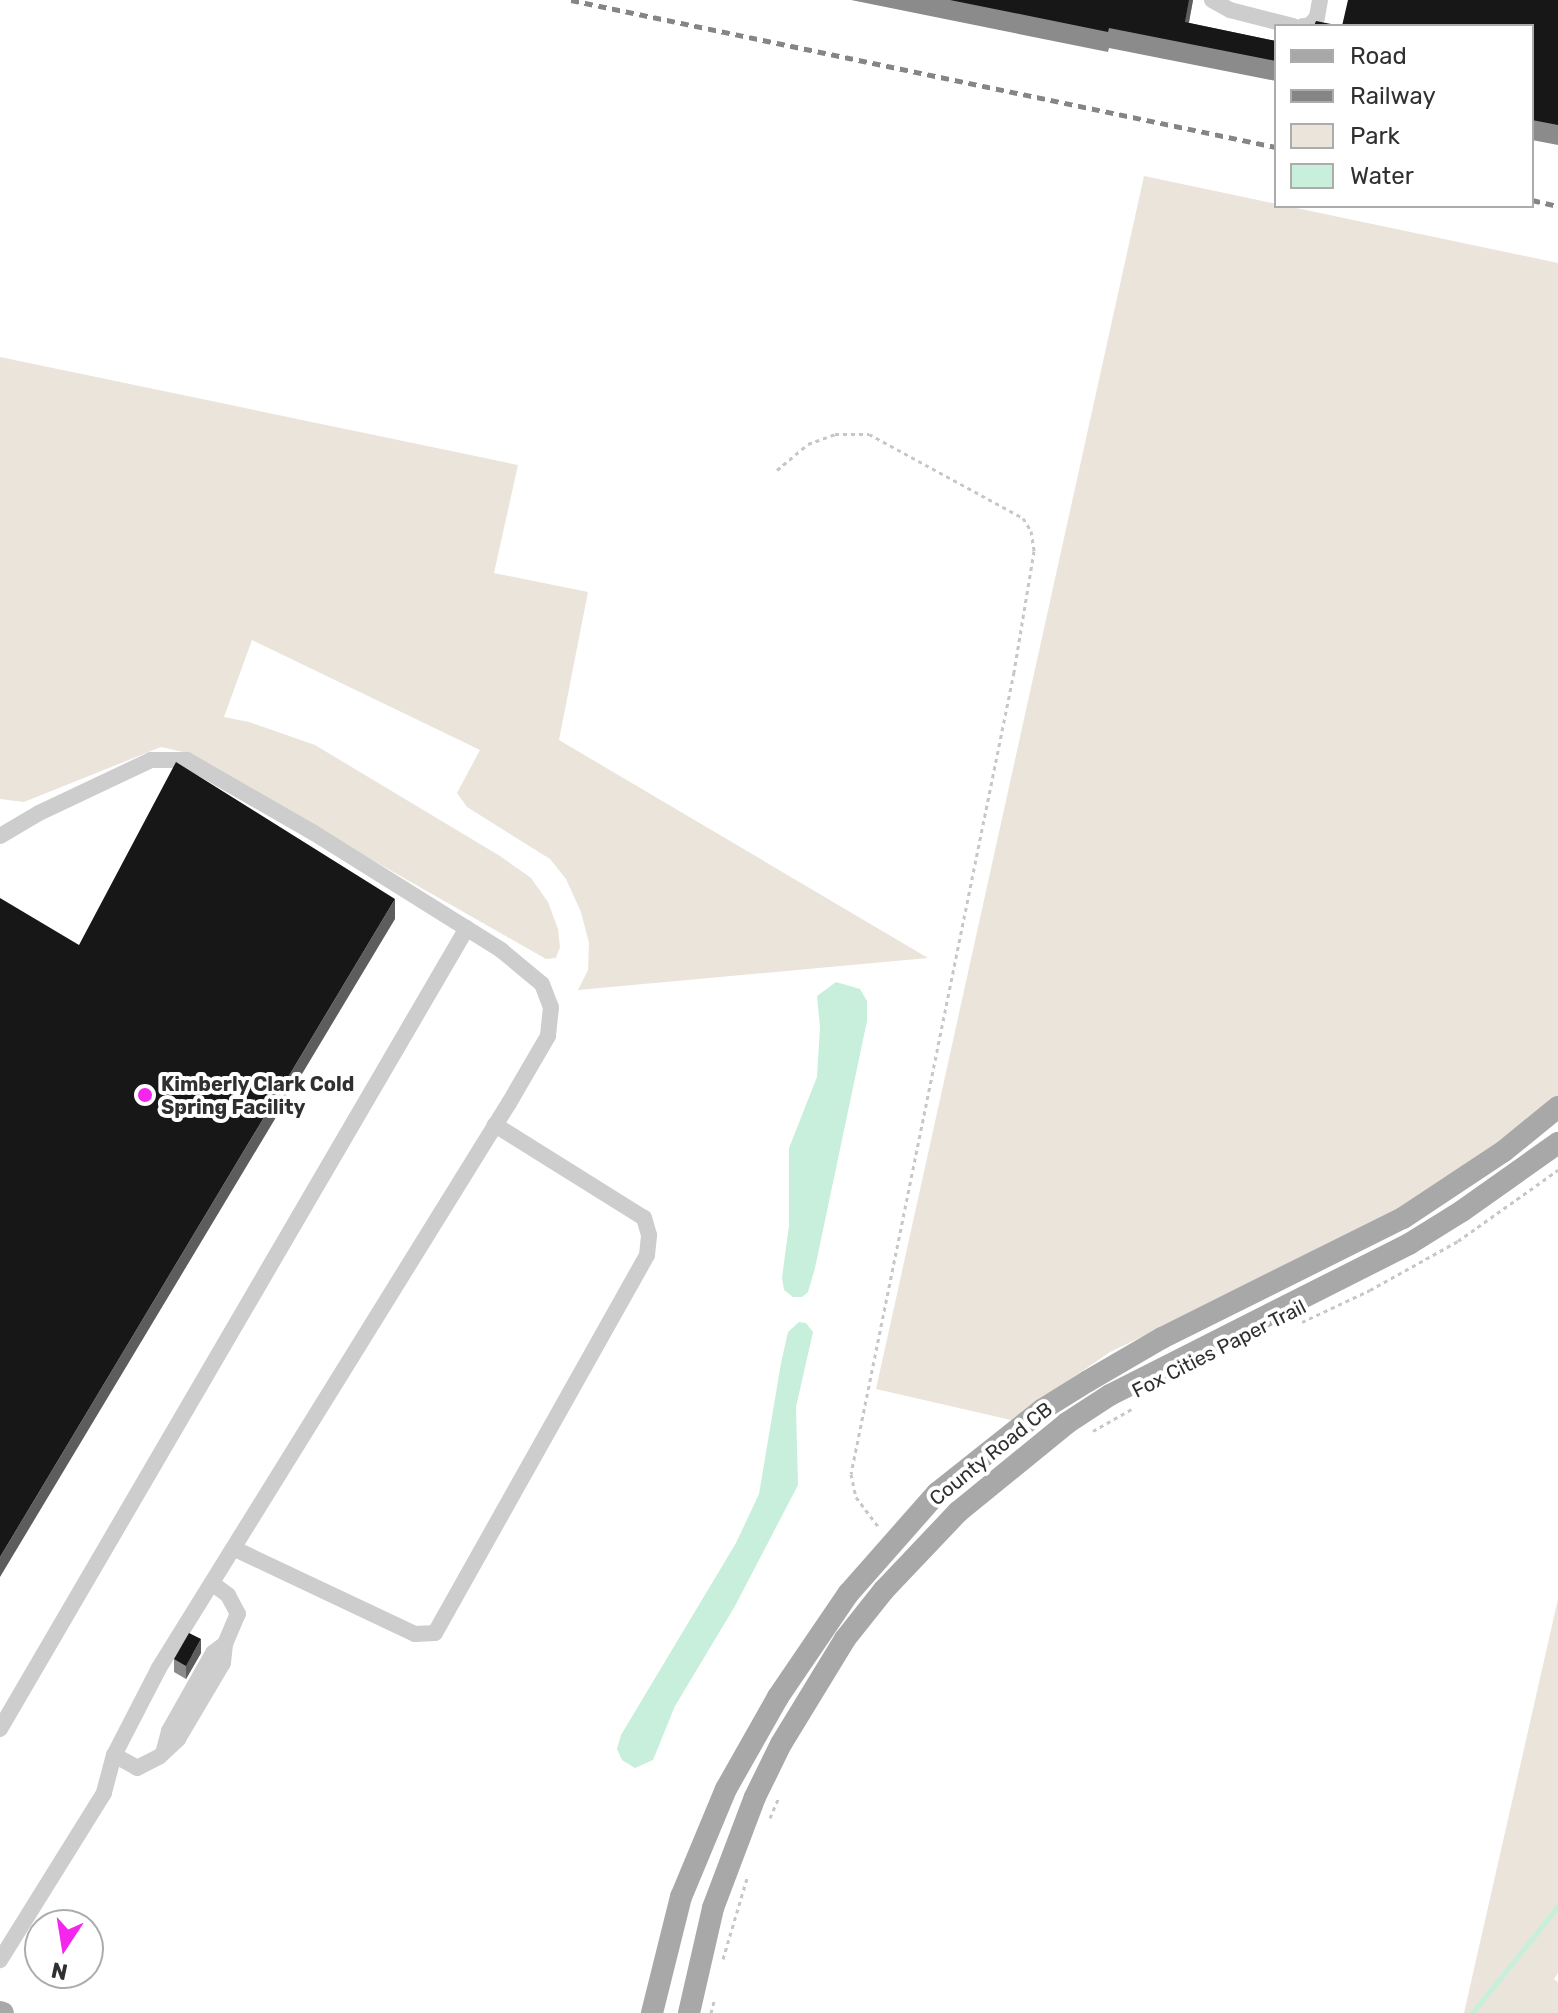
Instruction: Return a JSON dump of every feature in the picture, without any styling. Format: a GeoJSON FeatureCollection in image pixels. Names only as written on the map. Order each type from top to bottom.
{"type":"FeatureCollection","features":[{"type":"Feature","properties":{"kind":"main road","name":"County Road CB"},"geometry":{"type":"LineString","coordinates":[[652,2013],[681,1897],[726,1789],[811,1647],[848,1594],[937,1493],[1043,1409],[1162,1338],[1403,1218],[1504,1151],[1558,1107]]}},
{"type":"Feature","properties":{"kind":"main road","name":"County Road CB"},"geometry":{"type":"LineString","coordinates":[[689,2013],[713,1908],[755,1797],[781,1744],[845,1639],[884,1590],[939,1531],[1011,1466],[1110,1395],[1409,1244],[1475,1203],[1558,1143]]}},
{"type":"Feature","properties":{"kind":"lane"},"geometry":{"type":"LineString","coordinates":[[1212,0],[1230,10],[1285,24]]}},
{"type":"Feature","properties":{"kind":"lane"},"geometry":{"type":"LineString","coordinates":[[1311,24],[1317,17],[1320,0]]}},
{"type":"Feature","properties":{"kind":"lane"},"geometry":{"type":"LineString","coordinates":[[0,836],[39,813],[151,760],[187,760],[314,833],[467,928],[542,984],[551,1007],[548,1036],[159,1668],[114,1755],[104,1793],[0,1960]]}},
{"type":"Feature","properties":{"kind":"lane"},"geometry":{"type":"LineString","coordinates":[[0,1729],[467,928]]}},
{"type":"Feature","properties":{"kind":"lane"},"geometry":{"type":"LineString","coordinates":[[235,1549],[415,1634],[435,1633],[640,1268],[648,1245],[644,1218],[495,1125]]}},
{"type":"Feature","properties":{"kind":"lane"},"geometry":{"type":"LineString","coordinates":[[114,1755],[137,1768],[152,1762],[164,1750],[169,1731],[213,1653],[225,1644],[238,1614],[228,1595],[213,1584]]}},
{"type":"Feature","properties":{"kind":"path"},"geometry":{"type":"LineString","coordinates":[[777,470],[808,444],[835,434],[869,434],[1023,518],[1031,531],[1034,551],[1014,672],[923,1132],[851,1474],[856,1497],[869,1517],[893,1542]]}},
{"type":"Feature","properties":{"kind":"path","name":"Fox Cities Paper Trail"},"geometry":{"type":"LineString","coordinates":[[1293,1326],[1370,1290],[1458,1241],[1558,1170]]}},
{"type":"Feature","properties":{"kind":"path","name":"Fox Cities Paper Trail"},"geometry":{"type":"LineString","coordinates":[[1086,1436],[1147,1399]]}},
{"type":"Feature","properties":{"kind":"path"},"geometry":{"type":"LineString","coordinates":[[770,1818],[782,1790]]}},
{"type":"Feature","properties":{"kind":"path"},"geometry":{"type":"LineString","coordinates":[[720,1970],[748,1875]]}},
{"type":"Feature","properties":{"kind":"path"},"geometry":{"type":"LineString","coordinates":[[711,2013],[714,1996]]}},
{"type":"Feature","properties":{"kind":"green space"},"geometry":{"type":"Polygon","coordinates":[[[1144,176],[1274,203],[1274,208],[1296,208],[1558,263],[1558,1095],[1531,1119],[1413,1201],[1335,1245],[1110,1352],[1011,1420],[876,1389],[1144,176]]]}},
{"type":"Feature","properties":{"kind":"green space"},"geometry":{"type":"Polygon","coordinates":[[[0,357],[518,465],[494,573],[588,592],[559,740],[928,958],[578,990],[588,970],[589,943],[581,912],[566,879],[550,859],[467,807],[457,793],[480,750],[252,640],[224,717],[249,722],[315,745],[500,856],[531,878],[548,902],[558,929],[560,947],[556,958],[546,959],[183,752],[161,747],[24,802],[0,799],[0,357]]]}},
{"type":"Feature","properties":{"kind":"green space"},"geometry":{"type":"Polygon","coordinates":[[[1558,1599],[1558,1973],[1554,1979],[1558,1982],[1558,2013],[1464,2013],[1558,1599]]]}},
{"type":"Feature","properties":{"kind":"water"},"geometry":{"type":"Polygon","coordinates":[[[836,982],[860,989],[867,1001],[867,1021],[815,1268],[808,1292],[802,1297],[793,1297],[784,1290],[782,1278],[789,1225],[789,1148],[817,1077],[820,1027],[817,996],[836,982]]]}},
{"type":"Feature","properties":{"kind":"water"},"geometry":{"type":"Polygon","coordinates":[[[799,1322],[806,1323],[813,1332],[796,1407],[798,1485],[735,1606],[675,1706],[653,1760],[635,1768],[622,1760],[617,1749],[621,1735],[736,1543],[759,1494],[788,1332],[799,1322]]]}},
{"type":"Feature","properties":{"kind":"building"},"geometry":{"type":"Polygon","coordinates":[[[950,0],[1189,0],[1185,22],[1274,41],[1274,61],[1109,28],[1108,32],[950,0]]]}},
{"type":"Feature","properties":{"kind":"building"},"geometry":{"type":"Polygon","coordinates":[[[1348,0],[1558,0],[1558,125],[1534,120],[1534,24],[1342,24],[1348,0]]]}},
{"type":"Feature","properties":{"kind":"building","name":"Kimberly Clark Cold Spring Facility"},"geometry":{"type":"Polygon","coordinates":[[[176,762],[395,899],[0,1557],[0,898],[79,945],[176,762]]]}},
{"type":"Feature","properties":{"kind":"building"},"geometry":{"type":"Polygon","coordinates":[[[189,1633],[201,1639],[186,1666],[174,1659],[189,1633]]]}},
{"type":"Feature","properties":{"kind":"waterway"},"geometry":{"type":"LineString","coordinates":[[1472,2013],[1558,1906]]}},
{"type":"Feature","properties":{"kind":"railway"},"geometry":{"type":"LineString","coordinates":[[571,0],[1274,147]]}},
{"type":"Feature","properties":{"kind":"railway"},"geometry":{"type":"LineString","coordinates":[[1534,200],[1558,206]]}},
{"type":"Feature","properties":{"kind":"place","name":"Kimberly Clark Cold Spring Facility"},"geometry":{"type":"Point","coordinates":[145,1095]}}]}
